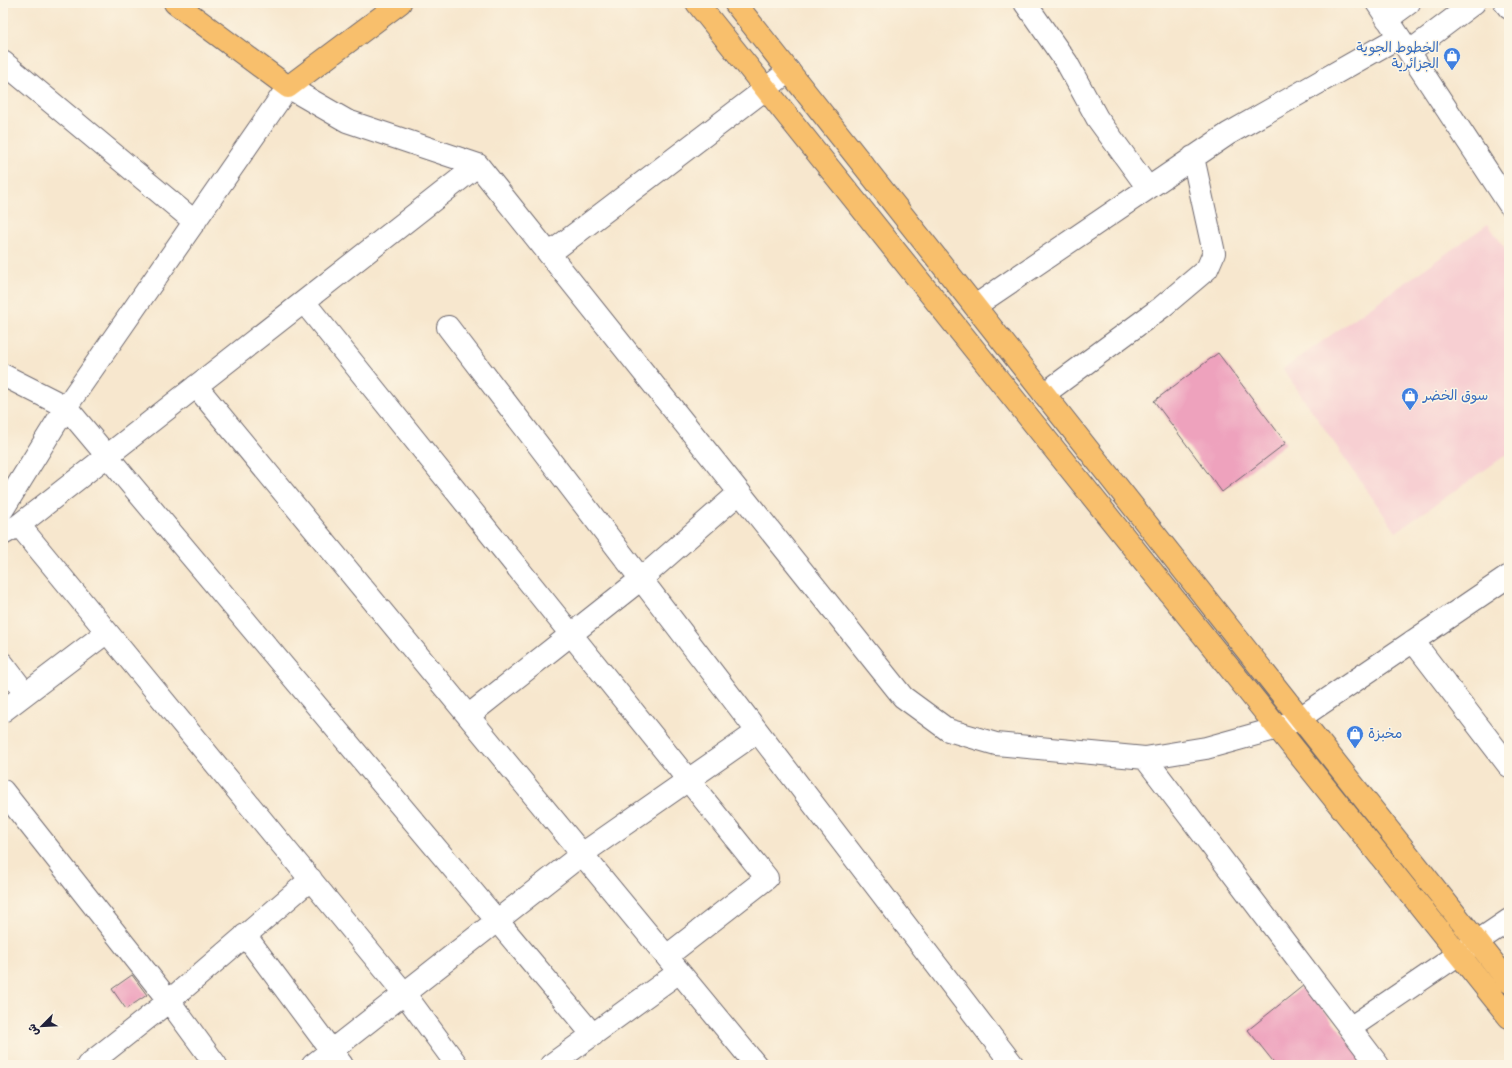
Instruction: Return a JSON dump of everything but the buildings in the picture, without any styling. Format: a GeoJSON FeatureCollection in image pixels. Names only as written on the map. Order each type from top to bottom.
{"type":"FeatureCollection","features":[{"type":"Feature","properties":{"kind":"main road"},"geometry":{"type":"LineString","coordinates":[[175,3],[288,87],[400,3]]}},
{"type":"Feature","properties":{"kind":"main road"},"geometry":{"type":"LineString","coordinates":[[697,3],[1509,1017]]}},
{"type":"Feature","properties":{"kind":"main road"},"geometry":{"type":"LineString","coordinates":[[735,3],[1509,982]]}},
{"type":"Feature","properties":{"kind":"street"},"geometry":{"type":"LineString","coordinates":[[1025,3],[1067,63],[1097,118],[1148,188]]}},
{"type":"Feature","properties":{"kind":"street"},"geometry":{"type":"LineString","coordinates":[[1393,28],[1409,3]]}},
{"type":"Feature","properties":{"kind":"street"},"geometry":{"type":"LineString","coordinates":[[975,306],[1193,157],[1393,28],[1474,3]]}},
{"type":"Feature","properties":{"kind":"street"},"geometry":{"type":"LineString","coordinates":[[1506,3],[1509,8]]}},
{"type":"Feature","properties":{"kind":"street"},"geometry":{"type":"LineString","coordinates":[[1393,28],[1509,204]]}},
{"type":"Feature","properties":{"kind":"street"},"geometry":{"type":"LineString","coordinates":[[3,62],[194,222]]}},
{"type":"Feature","properties":{"kind":"street"},"geometry":{"type":"LineString","coordinates":[[549,254],[789,71]]}},
{"type":"Feature","properties":{"kind":"street"},"geometry":{"type":"LineString","coordinates":[[3,509],[66,407],[288,87],[347,121],[478,165],[903,697],[948,730],[996,744],[1145,758],[1206,748],[1278,728],[1300,718],[1509,576]]}},
{"type":"Feature","properties":{"kind":"street"},"geometry":{"type":"LineString","coordinates":[[1044,394],[1162,307],[1207,269],[1214,252],[1193,157]]}},
{"type":"Feature","properties":{"kind":"street"},"geometry":{"type":"LineString","coordinates":[[457,1065],[404,993],[107,632],[11,529],[108,456],[478,165]]}},
{"type":"Feature","properties":{"kind":"street"},"geometry":{"type":"LineString","coordinates":[[304,302],[767,878],[593,1035],[551,1065]]}},
{"type":"Feature","properties":{"kind":"street"},"geometry":{"type":"LineString","coordinates":[[448,327],[1013,1065]]}},
{"type":"Feature","properties":{"kind":"street"},"geometry":{"type":"LineString","coordinates":[[3,375],[66,407],[593,1035]]}},
{"type":"Feature","properties":{"kind":"street"},"geometry":{"type":"LineString","coordinates":[[196,386],[756,1065]]}},
{"type":"Feature","properties":{"kind":"street"},"geometry":{"type":"LineString","coordinates":[[468,716],[641,579],[739,493]]}},
{"type":"Feature","properties":{"kind":"street"},"geometry":{"type":"LineString","coordinates":[[3,711],[107,632]]}},
{"type":"Feature","properties":{"kind":"street"},"geometry":{"type":"LineString","coordinates":[[1412,641],[1509,766]]}},
{"type":"Feature","properties":{"kind":"street"},"geometry":{"type":"LineString","coordinates":[[3,664],[25,693]]}},
{"type":"Feature","properties":{"kind":"street"},"geometry":{"type":"LineString","coordinates":[[313,1065],[336,1057],[404,993],[582,854],[757,732]]}},
{"type":"Feature","properties":{"kind":"street"},"geometry":{"type":"LineString","coordinates":[[1145,758],[1378,1065]]}},
{"type":"Feature","properties":{"kind":"street"},"geometry":{"type":"LineString","coordinates":[[3,791],[169,1001],[216,1065]]}},
{"type":"Feature","properties":{"kind":"street"},"geometry":{"type":"LineString","coordinates":[[88,1065],[169,1001],[311,879]]}},
{"type":"Feature","properties":{"kind":"street"},"geometry":{"type":"LineString","coordinates":[[1350,1028],[1509,920]]}},
{"type":"Feature","properties":{"kind":"street"},"geometry":{"type":"LineString","coordinates":[[245,935],[336,1057]]}},
{"type":"Feature","properties":{"kind":"shaded area","name":"سوق الخضر"},"geometry":{"type":"Polygon","coordinates":[[[1488,224],[1509,254],[1509,453],[1396,532],[1283,369],[1488,224]]]}},
{"type":"Feature","properties":{"kind":"place","name":"الخطوط الجوية الجزائرية"},"geometry":{"type":"Point","coordinates":[1452,71]}},
{"type":"Feature","properties":{"kind":"place","name":"سوق الخضر"},"geometry":{"type":"Point","coordinates":[1410,411]}},
{"type":"Feature","properties":{"kind":"place","name":"مخبزة"},"geometry":{"type":"Point","coordinates":[1355,749]}}]}
